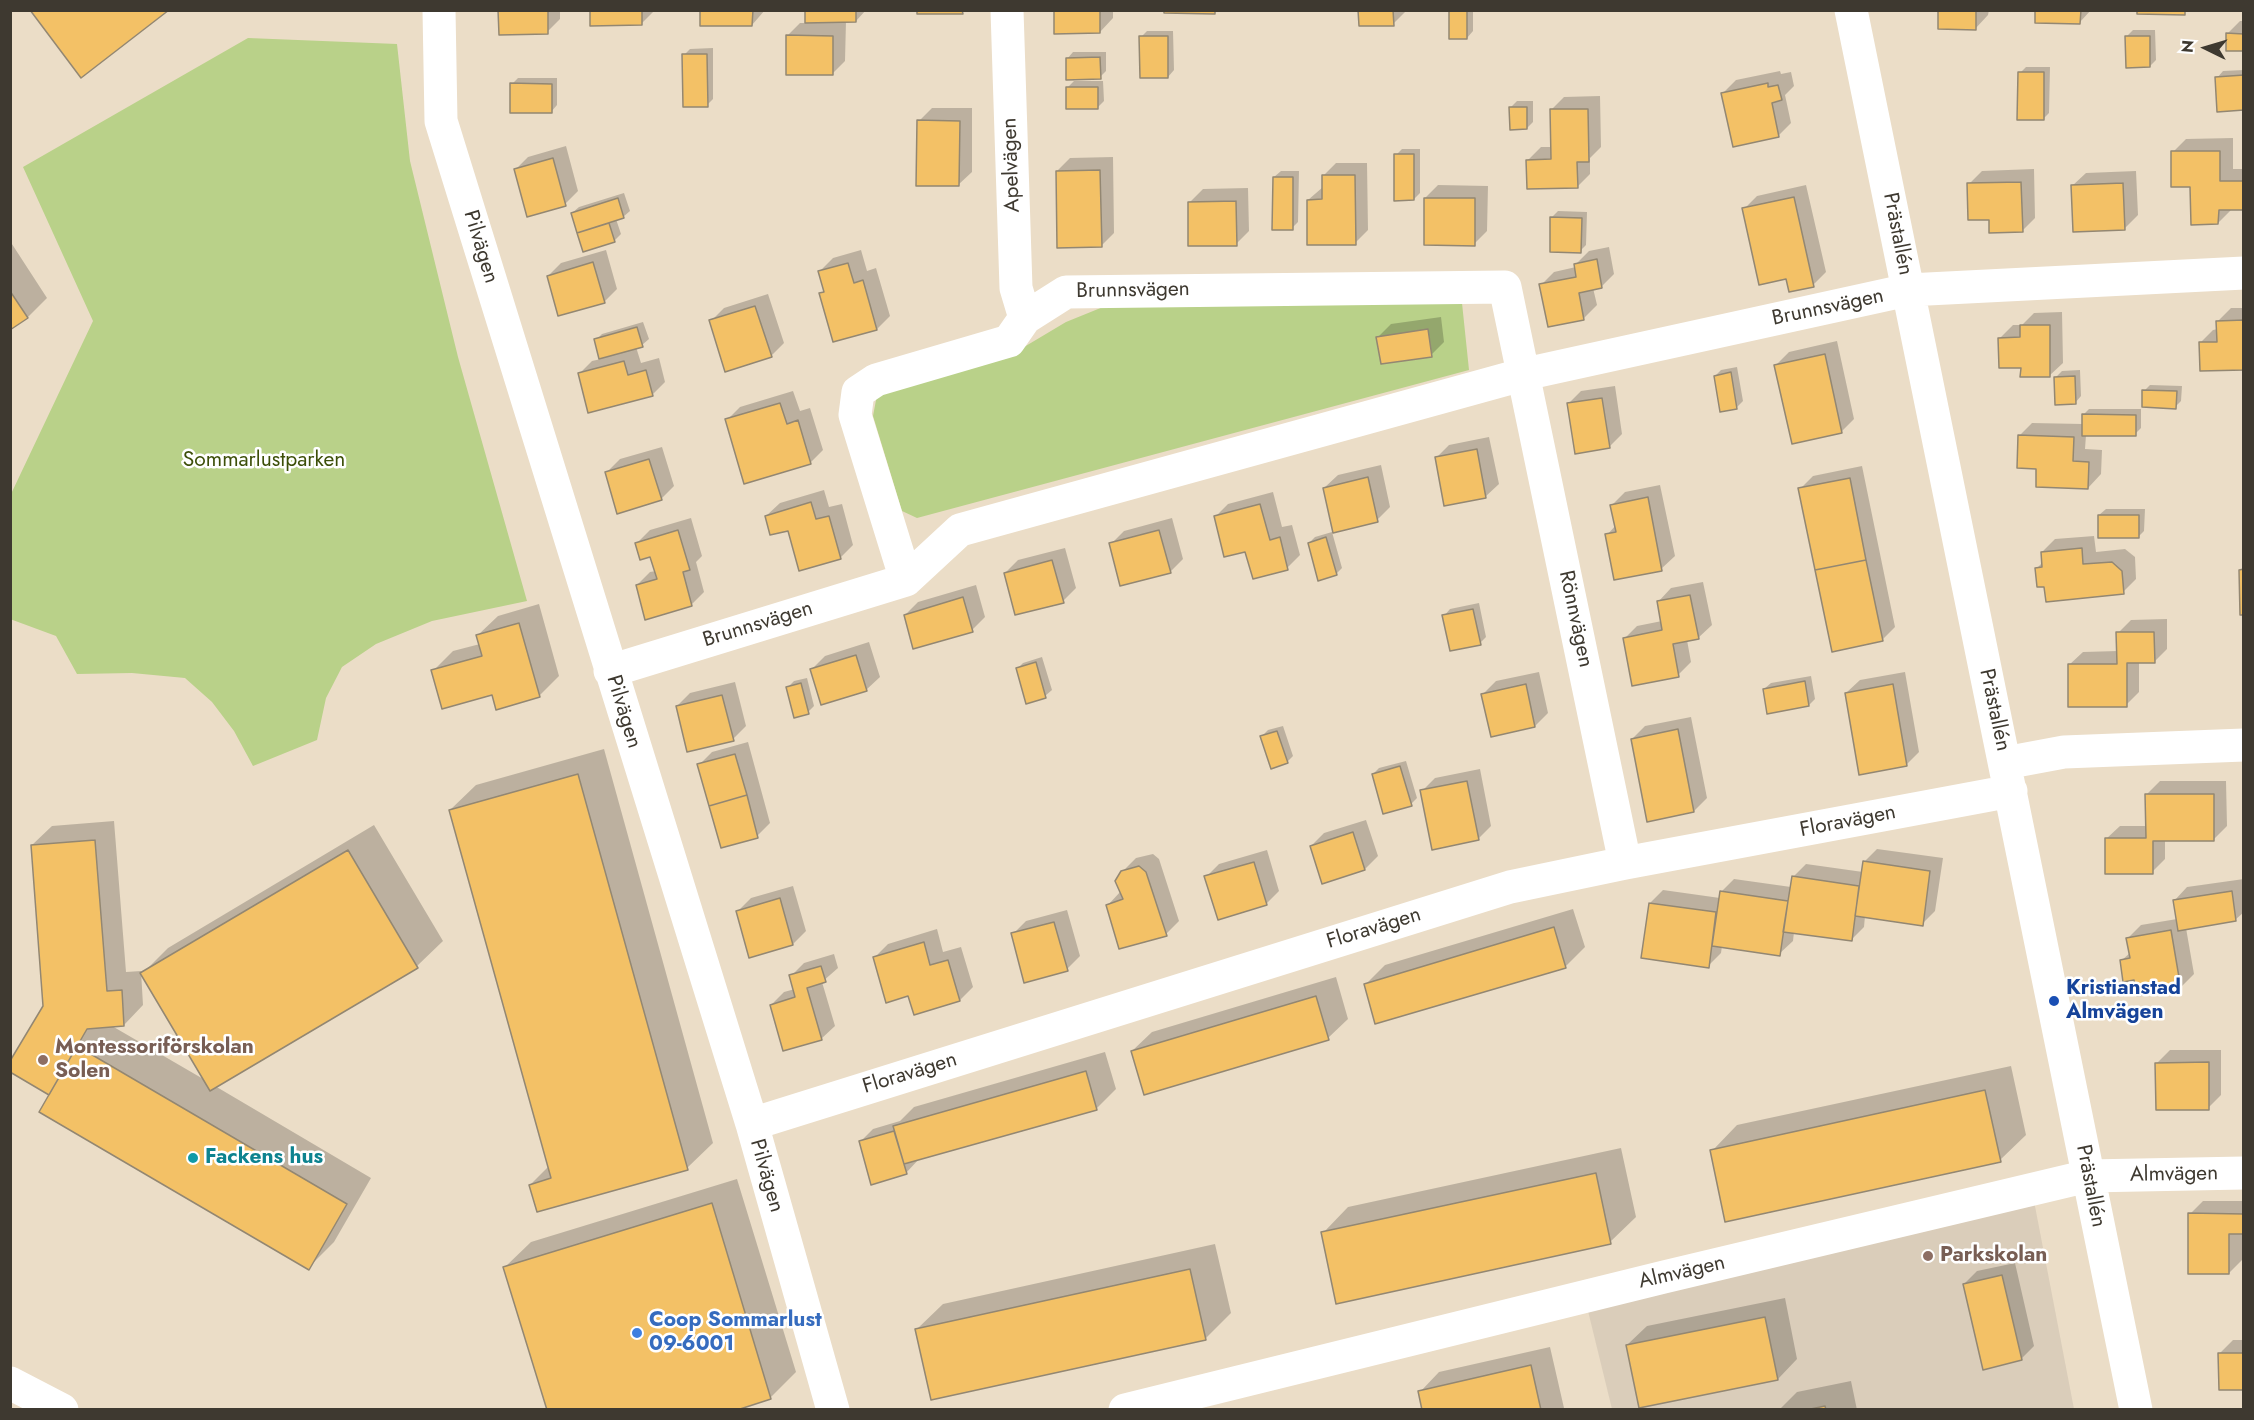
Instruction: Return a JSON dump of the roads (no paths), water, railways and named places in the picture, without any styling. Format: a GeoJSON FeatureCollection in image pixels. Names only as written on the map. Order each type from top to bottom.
{"type":"FeatureCollection","features":[{"type":"Feature","properties":{"kind":"street","name":"Pilvägen"},"geometry":{"type":"LineString","coordinates":[[439,10],[441,121],[752,1124],[833,1410]]}},
{"type":"Feature","properties":{"kind":"street","name":"Apelvägen"},"geometry":{"type":"LineString","coordinates":[[1007,10],[1016,288],[1025,318]]}},
{"type":"Feature","properties":{"kind":"street","name":"Prästallén"},"geometry":{"type":"LineString","coordinates":[[1851,10],[2136,1410]]}},
{"type":"Feature","properties":{"kind":"street","name":"Brunnsvägen"},"geometry":{"type":"LineString","coordinates":[[610,671],[906,580],[960,530],[1525,374],[1908,290],[2244,273]]}},
{"type":"Feature","properties":{"kind":"street","name":"Brunnsvägen"},"geometry":{"type":"LineString","coordinates":[[906,580],[855,415],[858,392],[876,380],[1009,341],[1025,318],[1066,292],[1505,287],[1525,374]]}},
{"type":"Feature","properties":{"kind":"street","name":"Rönnvägen"},"geometry":{"type":"LineString","coordinates":[[1525,374],[1625,863]]}},
{"type":"Feature","properties":{"kind":"street","name":"Floravägen"},"geometry":{"type":"LineString","coordinates":[[752,1124],[1510,887],[2008,777],[2064,752],[2244,745]]}},
{"type":"Feature","properties":{"kind":"street","name":"Almvägen"},"geometry":{"type":"LineString","coordinates":[[1125,1410],[1664,1277],[2088,1176],[2244,1173]]}},
{"type":"Feature","properties":{"kind":"street"},"geometry":{"type":"LineString","coordinates":[[10,1383],[62,1410]]}},
{"type":"Feature","properties":{"kind":"place","name":"Kristianstad Almvägen"},"geometry":{"type":"Point","coordinates":[2054,1001]}},
{"type":"Feature","properties":{"kind":"place","name":"Montessoriförskolan Solen"},"geometry":{"type":"Point","coordinates":[43,1060]}},
{"type":"Feature","properties":{"kind":"place","name":"Fackens hus"},"geometry":{"type":"Point","coordinates":[193,1158]}},
{"type":"Feature","properties":{"kind":"place","name":"Parkskolan"},"geometry":{"type":"Point","coordinates":[1928,1256]}},
{"type":"Feature","properties":{"kind":"place","name":"Coop Sommarlust 09-6001"},"geometry":{"type":"Point","coordinates":[637,1333]}},
{"type":"Feature","properties":{"kind":"park label","name":"Sommarlustparken"},"geometry":{"type":"Point","coordinates":[264,461]}}]}
